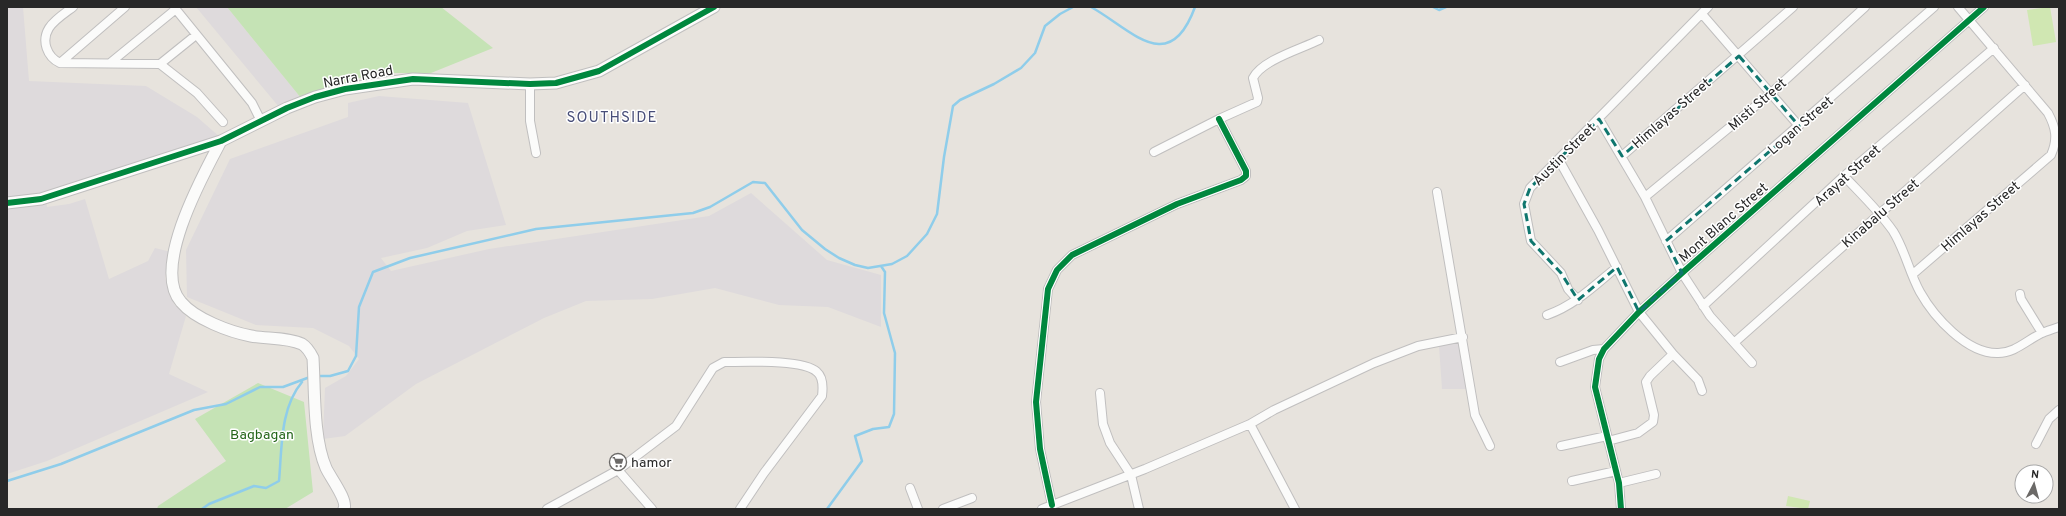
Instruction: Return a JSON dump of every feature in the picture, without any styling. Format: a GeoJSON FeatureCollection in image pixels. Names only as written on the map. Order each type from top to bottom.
{"type":"FeatureCollection","features":[{"type":"Feature","properties":{"kind":"street"},"geometry":{"type":"LineString","coordinates":[[73,7],[62,10],[46,35],[47,50],[54,60],[60,63],[160,64],[197,93],[223,122]]}},
{"type":"Feature","properties":{"kind":"street"},"geometry":{"type":"LineString","coordinates":[[60,63],[125,7]]}},
{"type":"Feature","properties":{"kind":"street","name":"Narra Road"},"geometry":{"type":"LineString","coordinates":[[7,203],[41,199],[221,141],[287,108],[315,97],[373,84],[413,79],[530,84],[556,83],[599,71],[714,7]]}},
{"type":"Feature","properties":{"kind":"street","name":"Austin Street"},"geometry":{"type":"LineString","coordinates":[[1578,300],[1568,289],[1561,273],[1531,241],[1524,204],[1526,194],[1530,188],[1708,7]]}},
{"type":"Feature","properties":{"kind":"street","name":"Himlayas Street"},"geometry":{"type":"LineString","coordinates":[[1622,156],[1739,56],[1792,7]]}},
{"type":"Feature","properties":{"kind":"street","name":"Misti Street"},"geometry":{"type":"LineString","coordinates":[[1645,197],[1770,94],[1865,7]]}},
{"type":"Feature","properties":{"kind":"street","name":"Logan Street"},"geometry":{"type":"LineString","coordinates":[[1666,241],[1934,7]]}},
{"type":"Feature","properties":{"kind":"street","name":"Himlayas Street"},"geometry":{"type":"LineString","coordinates":[[1913,274],[2050,155],[2055,145],[2055,125],[2048,113],[1958,7]]}},
{"type":"Feature","properties":{"kind":"street","name":"Mont Blanc Street"},"geometry":{"type":"LineString","coordinates":[[1621,509],[1619,483],[1595,387],[1597,368],[1604,349],[1639,312],[1682,273],[1984,7]]}},
{"type":"Feature","properties":{"kind":"street"},"geometry":{"type":"LineString","coordinates":[[110,63],[175,8],[252,103],[261,121]]}},
{"type":"Feature","properties":{"kind":"street"},"geometry":{"type":"LineString","coordinates":[[1702,14],[1799,126]]}},
{"type":"Feature","properties":{"kind":"street"},"geometry":{"type":"LineString","coordinates":[[160,64],[196,35]]}},
{"type":"Feature","properties":{"kind":"street"},"geometry":{"type":"LineString","coordinates":[[1154,152],[1219,119],[1257,102],[1258,98],[1253,78],[1257,71],[1268,64],[1319,40]]}},
{"type":"Feature","properties":{"kind":"street","name":"Arayat Street"},"geometry":{"type":"LineString","coordinates":[[1703,306],[1844,176],[1994,48]]}},
{"type":"Feature","properties":{"kind":"street"},"geometry":{"type":"LineString","coordinates":[[530,84],[530,117],[536,153]]}},
{"type":"Feature","properties":{"kind":"street","name":"Kinabalu Street"},"geometry":{"type":"LineString","coordinates":[[1735,342],[2025,85]]}},
{"type":"Feature","properties":{"kind":"street"},"geometry":{"type":"LineString","coordinates":[[1052,505],[1040,449],[1036,402],[1048,289],[1057,270],[1072,255],[1177,204],[1241,180],[1246,176],[1246,171],[1219,119]]}},
{"type":"Feature","properties":{"kind":"street"},"geometry":{"type":"LineString","coordinates":[[1599,119],[1645,197],[1682,273],[1710,316],[1752,362]]}},
{"type":"Feature","properties":{"kind":"street"},"geometry":{"type":"LineString","coordinates":[[221,141],[188,209],[176,244],[171,275],[175,291],[181,302],[207,321],[251,336],[303,344],[313,358],[317,431],[326,467],[341,494],[345,505],[344,509]]}},
{"type":"Feature","properties":{"kind":"street"},"geometry":{"type":"LineString","coordinates":[[1559,160],[1639,312],[1672,354],[1698,380],[1702,391]]}},
{"type":"Feature","properties":{"kind":"street"},"geometry":{"type":"LineString","coordinates":[[1844,176],[1880,214],[1893,231],[1905,253],[1920,291],[1944,323],[1971,345],[1985,352],[2010,351],[2042,333],[2059,327]]}},
{"type":"Feature","properties":{"kind":"street"},"geometry":{"type":"LineString","coordinates":[[1437,192],[1463,337],[1475,415],[1490,446]]}},
{"type":"Feature","properties":{"kind":"street"},"geometry":{"type":"LineString","coordinates":[[1547,315],[1578,300],[1616,267]]}},
{"type":"Feature","properties":{"kind":"street"},"geometry":{"type":"LineString","coordinates":[[2020,294],[2021,299],[2042,333]]}},
{"type":"Feature","properties":{"kind":"street"},"geometry":{"type":"LineString","coordinates":[[1042,509],[1131,475],[1250,424],[1274,410],[1374,363],[1418,346],[1463,337]]}},
{"type":"Feature","properties":{"kind":"street"},"geometry":{"type":"LineString","coordinates":[[1560,362],[1593,350],[1604,349]]}},
{"type":"Feature","properties":{"kind":"street"},"geometry":{"type":"LineString","coordinates":[[1561,446],[1638,433],[1653,422],[1654,415],[1646,382],[1672,354]]}},
{"type":"Feature","properties":{"kind":"street"},"geometry":{"type":"LineString","coordinates":[[547,509],[618,470],[676,426],[713,368],[719,364],[724,362],[787,364],[811,368],[816,371],[820,378],[822,396],[764,473],[740,509]]}},
{"type":"Feature","properties":{"kind":"street"},"geometry":{"type":"LineString","coordinates":[[1100,393],[1103,424],[1110,443],[1131,475],[1139,509]]}},
{"type":"Feature","properties":{"kind":"street"},"geometry":{"type":"LineString","coordinates":[[2036,444],[2049,419],[2059,410]]}},
{"type":"Feature","properties":{"kind":"street"},"geometry":{"type":"LineString","coordinates":[[1250,424],[1296,509]]}},
{"type":"Feature","properties":{"kind":"street"},"geometry":{"type":"LineString","coordinates":[[618,470],[652,509]]}},
{"type":"Feature","properties":{"kind":"street"},"geometry":{"type":"LineString","coordinates":[[1572,481],[1616,471]]}},
{"type":"Feature","properties":{"kind":"street"},"geometry":{"type":"LineString","coordinates":[[1619,483],[1656,474]]}},
{"type":"Feature","properties":{"kind":"street"},"geometry":{"type":"LineString","coordinates":[[910,488],[918,509]]}},
{"type":"Feature","properties":{"kind":"street"},"geometry":{"type":"LineString","coordinates":[[943,509],[972,498]]}},
{"type":"Feature","properties":{"kind":"highlighted area"},"geometry":{"type":"Polygon","coordinates":[[[1739,56],[1799,126],[1666,241],[1682,273],[1639,312],[1617,267],[1578,300],[1561,273],[1531,241],[1524,204],[1530,188],[1599,119],[1622,156],[1739,56]]]}},
{"type":"Feature","properties":{"kind":"shaded area"},"geometry":{"type":"Polygon","coordinates":[[[7,7],[23,7],[29,81],[146,86],[197,117],[221,138],[46,198],[47,207],[69,204],[85,199],[109,279],[148,261],[155,248],[171,252],[165,278],[174,304],[186,316],[169,374],[208,392],[47,461],[7,474],[7,7]]]}},
{"type":"Feature","properties":{"kind":"shaded area"},"geometry":{"type":"Polygon","coordinates":[[[196,7],[227,7],[301,98],[279,107],[196,7]]]}},
{"type":"Feature","properties":{"kind":"shaded area"},"geometry":{"type":"Polygon","coordinates":[[[379,96],[468,103],[506,225],[467,231],[427,248],[381,258],[391,271],[489,249],[709,216],[751,193],[827,260],[881,275],[881,327],[828,307],[779,305],[715,288],[652,299],[586,301],[544,318],[416,384],[345,436],[323,439],[325,388],[346,376],[359,359],[349,346],[313,328],[256,325],[187,297],[186,250],[230,159],[348,117],[348,103],[379,96]]]}},
{"type":"Feature","properties":{"kind":"shaded area"},"geometry":{"type":"Polygon","coordinates":[[[1460,342],[1468,389],[1442,389],[1439,346],[1460,342]]]}},
{"type":"Feature","properties":{"kind":"green space"},"geometry":{"type":"Polygon","coordinates":[[[227,7],[441,7],[493,48],[431,73],[374,73],[301,98],[227,7]]]}},
{"type":"Feature","properties":{"kind":"green space"},"geometry":{"type":"Polygon","coordinates":[[[2050,7],[2056,42],[2033,46],[2027,10],[2050,7]]]}},
{"type":"Feature","properties":{"kind":"green space","name":"Bagbagan"},"geometry":{"type":"Polygon","coordinates":[[[258,383],[304,402],[313,492],[285,509],[157,509],[158,506],[226,461],[195,419],[258,383]]]}},
{"type":"Feature","properties":{"kind":"green space"},"geometry":{"type":"Polygon","coordinates":[[[1788,496],[1810,501],[1808,509],[1786,506],[1788,496]]]}},
{"type":"Feature","properties":{"kind":"waterway"},"geometry":{"type":"LineString","coordinates":[[317,376],[330,376],[348,371],[356,356],[359,307],[373,272],[410,258],[536,229],[693,213],[710,207],[753,182],[765,183],[802,230],[825,249],[839,258],[855,265],[868,268],[892,264],[907,256],[927,234],[937,214],[944,157],[953,106],[960,100],[994,84],[1021,68],[1035,53],[1045,26],[1060,14],[1073,7]]}},
{"type":"Feature","properties":{"kind":"waterway"},"geometry":{"type":"LineString","coordinates":[[1091,7],[1148,42],[1161,44],[1173,40],[1185,28],[1195,7]]}},
{"type":"Feature","properties":{"kind":"waterway"},"geometry":{"type":"LineString","coordinates":[[1433,7],[1439,10],[1446,7]]}},
{"type":"Feature","properties":{"kind":"waterway"},"geometry":{"type":"LineString","coordinates":[[827,509],[862,461],[855,436],[873,429],[889,427],[894,414],[895,353],[884,313],[885,272],[881,266]]}},
{"type":"Feature","properties":{"kind":"waterway"},"geometry":{"type":"LineString","coordinates":[[7,481],[61,464],[194,410],[226,404],[260,387],[283,387],[310,377]]}},
{"type":"Feature","properties":{"kind":"waterway"},"geometry":{"type":"LineString","coordinates":[[202,509],[209,504],[254,486],[266,488],[279,481],[283,429],[286,416],[295,392],[302,382]]}},
{"type":"Feature","properties":{"kind":"cycle path"},"geometry":{"type":"LineString","coordinates":[[7,203],[41,199],[221,141],[287,108],[315,97],[345,89],[413,79],[530,84],[556,83],[599,71],[714,7]]}},
{"type":"Feature","properties":{"kind":"cycle path"},"geometry":{"type":"LineString","coordinates":[[1621,509],[1619,483],[1595,387],[1599,359],[1604,349],[1639,312],[1682,273],[1984,7]]}},
{"type":"Feature","properties":{"kind":"cycle path"},"geometry":{"type":"LineString","coordinates":[[1052,505],[1040,449],[1036,402],[1048,289],[1057,270],[1072,255],[1177,204],[1241,180],[1246,176],[1246,171],[1219,119]]}},
{"type":"Feature","properties":{"kind":"place","name":"hamor"},"geometry":{"type":"Point","coordinates":[618,462]}},
{"type":"Feature","properties":{"kind":"district","name":"SOUTHSIDE"},"geometry":{"type":"Point","coordinates":[612,117]}}]}
